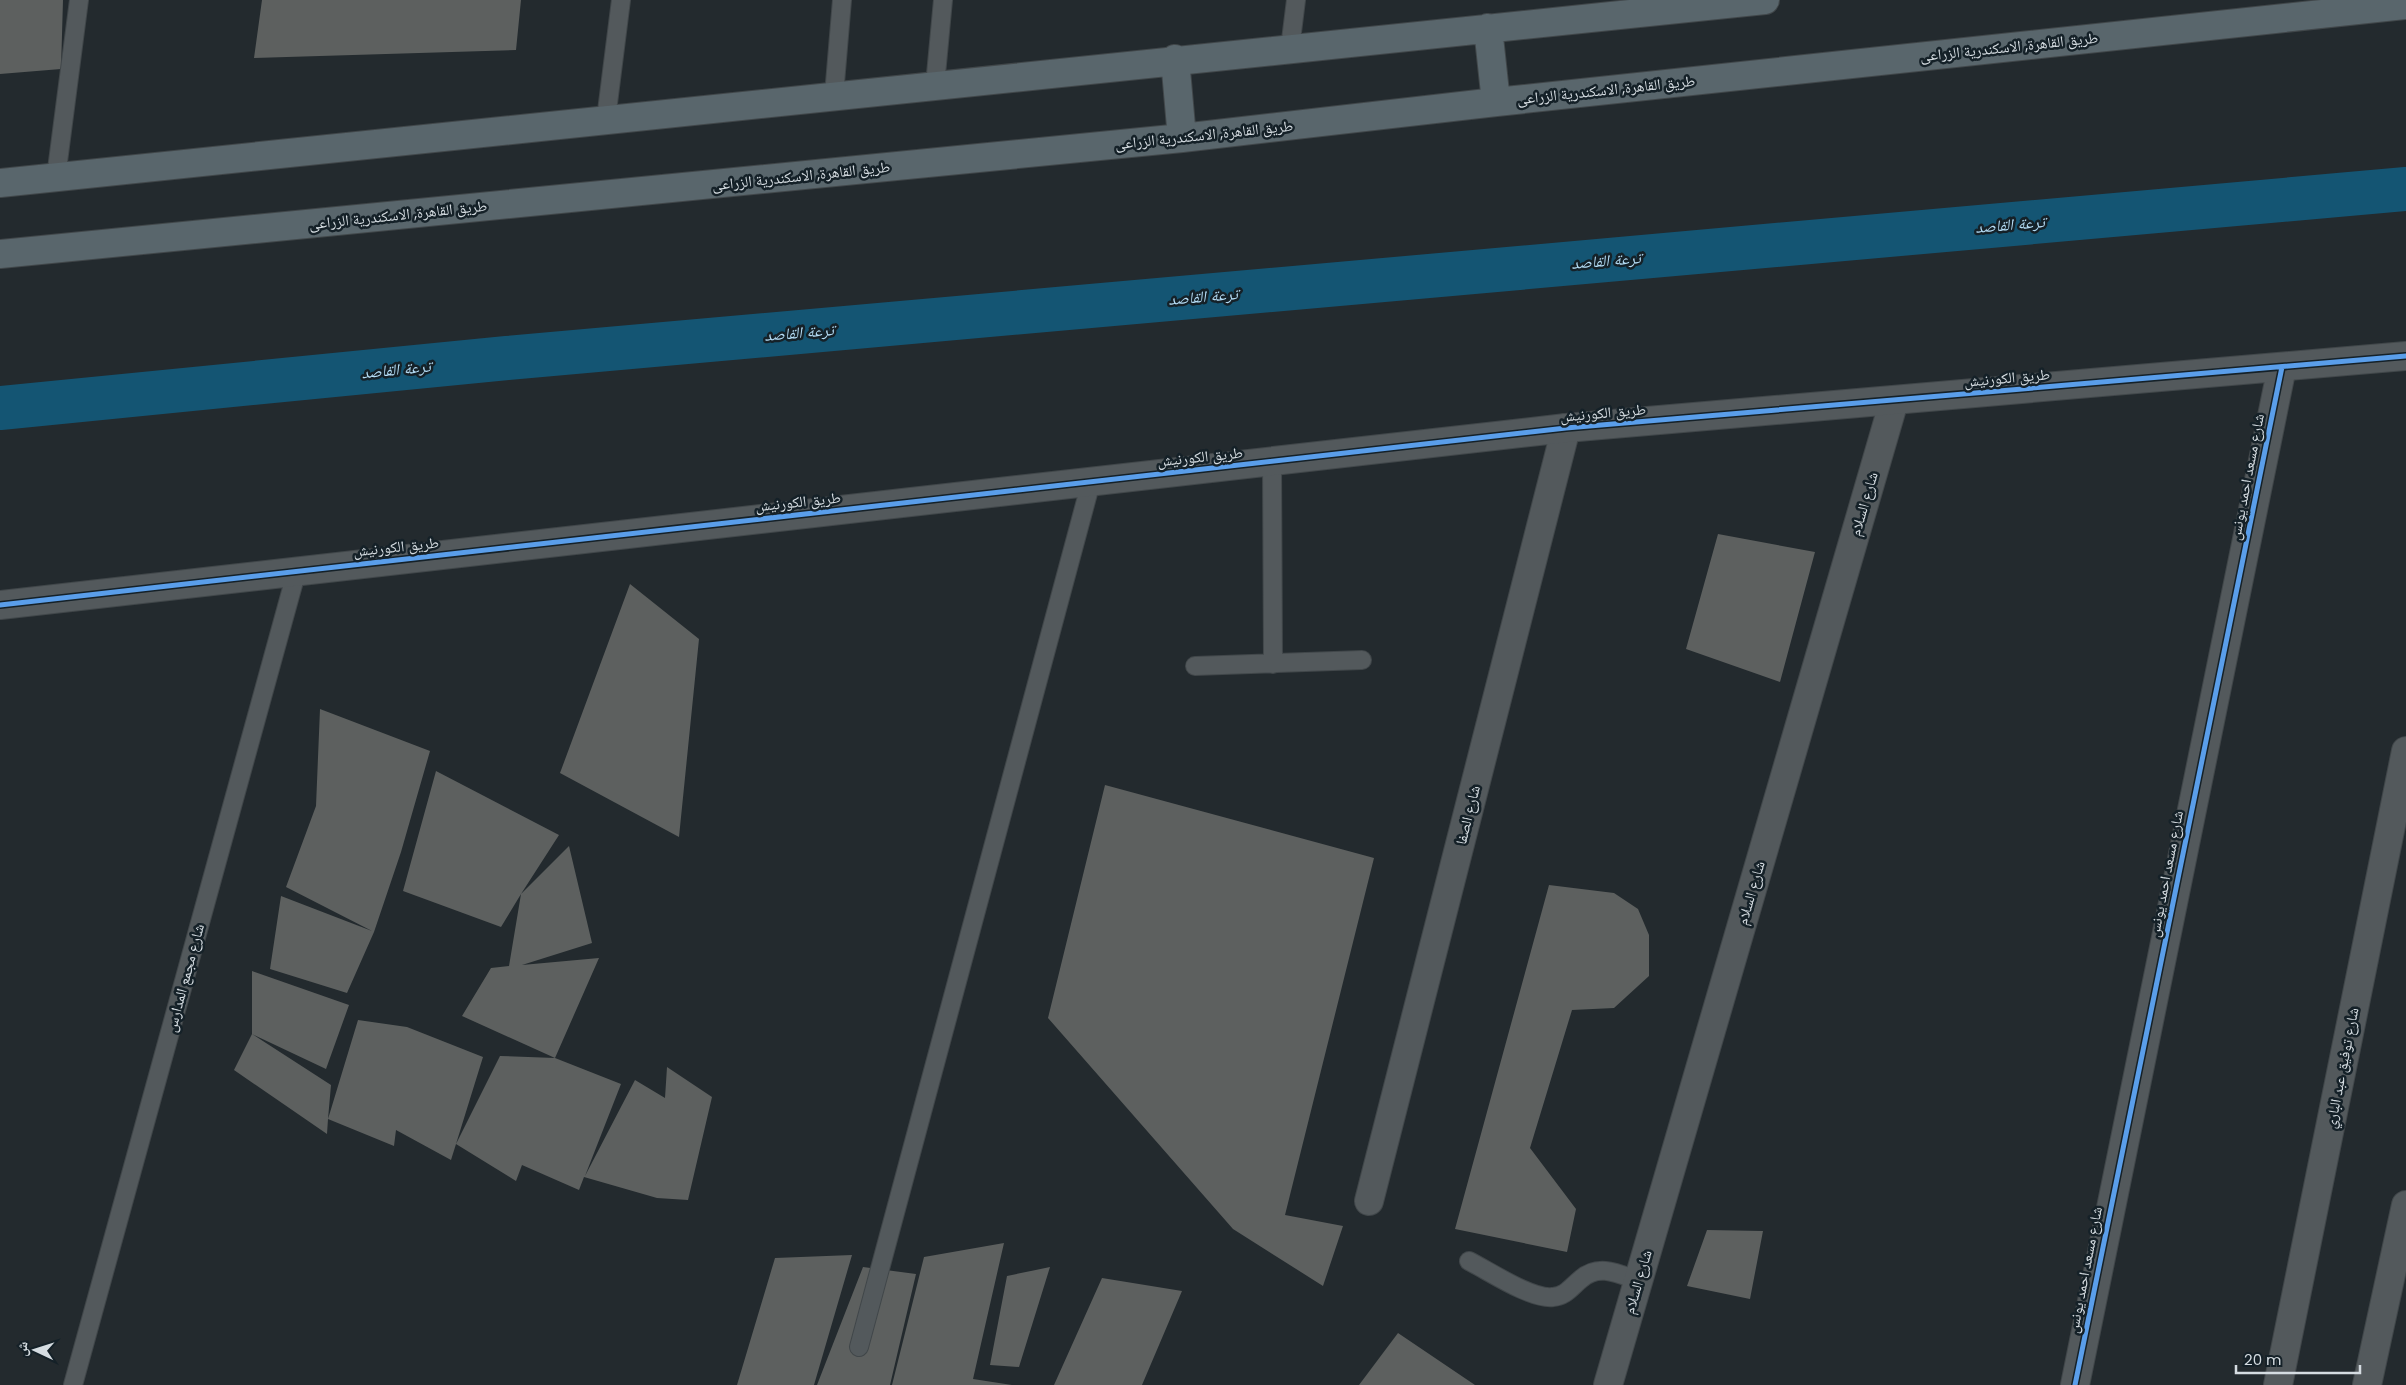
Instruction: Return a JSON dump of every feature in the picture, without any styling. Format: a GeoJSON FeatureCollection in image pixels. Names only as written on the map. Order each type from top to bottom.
{"type":"FeatureCollection","features":[{"type":"Feature","properties":{"kind":"highway"},"geometry":{"type":"LineString","coordinates":[[0,183],[1175,59],[1488,28],[1617,8],[1765,0]]}},
{"type":"Feature","properties":{"kind":"highway","name":"طريق القاهرة, الاسكندرية الزراعى"},"geometry":{"type":"LineString","coordinates":[[0,254],[1182,138],[1496,102],[2406,5]]}},
{"type":"Feature","properties":{"kind":"highway"},"geometry":{"type":"LineString","coordinates":[[1488,28],[1496,102]]}},
{"type":"Feature","properties":{"kind":"highway"},"geometry":{"type":"LineString","coordinates":[[1175,59],[1182,138]]}},
{"type":"Feature","properties":{"kind":"street","name":"طريق الكورنيش"},"geometry":{"type":"LineString","coordinates":[[0,605],[1566,428],[2406,356]]}},
{"type":"Feature","properties":{"kind":"street","name":"شارع مسعد احمد يونس"},"geometry":{"type":"LineString","coordinates":[[2075,1385],[2282,367]]}},
{"type":"Feature","properties":{"kind":"street","name":"شارع السلام"},"geometry":{"type":"LineString","coordinates":[[1608,1385],[1894,401]]}},
{"type":"Feature","properties":{"kind":"street","name":"شارع الصفا"},"geometry":{"type":"LineString","coordinates":[[1369,1201],[1566,428]]}},
{"type":"Feature","properties":{"kind":"street","name":"شارع توفيق عبد الباري"},"geometry":{"type":"LineString","coordinates":[[2278,1385],[2406,751]]}},
{"type":"Feature","properties":{"kind":"street"},"geometry":{"type":"LineString","coordinates":[[2367,1385],[2406,1205]]}},
{"type":"Feature","properties":{"kind":"lane"},"geometry":{"type":"LineString","coordinates":[[56,177],[79,0]]}},
{"type":"Feature","properties":{"kind":"lane"},"geometry":{"type":"LineString","coordinates":[[606,119],[620,0]]}},
{"type":"Feature","properties":{"kind":"lane"},"geometry":{"type":"LineString","coordinates":[[834,95],[842,0]]}},
{"type":"Feature","properties":{"kind":"lane"},"geometry":{"type":"LineString","coordinates":[[935,85],[943,0]]}},
{"type":"Feature","properties":{"kind":"lane"},"geometry":{"type":"LineString","coordinates":[[1290,48],[1296,0]]}},
{"type":"Feature","properties":{"kind":"lane"},"geometry":{"type":"LineString","coordinates":[[1272,461],[1273,664]]}},
{"type":"Feature","properties":{"kind":"lane"},"geometry":{"type":"LineString","coordinates":[[859,1347],[1092,482]]}},
{"type":"Feature","properties":{"kind":"lane","name":"شارع مجمع المدارس"},"geometry":{"type":"LineString","coordinates":[[73,1385],[297,570]]}},
{"type":"Feature","properties":{"kind":"lane"},"geometry":{"type":"LineString","coordinates":[[1196,666],[1362,660]]}},
{"type":"Feature","properties":{"kind":"lane"},"geometry":{"type":"LineString","coordinates":[[1469,1261],[1539,1296],[1552,1298],[1563,1295],[1581,1279],[1600,1270],[1610,1270],[1639,1281]]}},
{"type":"Feature","properties":{"kind":"building"},"geometry":{"type":"Polygon","coordinates":[[[0,0],[63,0],[61,69],[0,74],[0,0]]]}},
{"type":"Feature","properties":{"kind":"building"},"geometry":{"type":"Polygon","coordinates":[[[262,0],[521,0],[516,50],[254,58],[262,0]]]}},
{"type":"Feature","properties":{"kind":"building"},"geometry":{"type":"Polygon","coordinates":[[[1718,534],[1815,552],[1780,682],[1686,649],[1718,534]]]}},
{"type":"Feature","properties":{"kind":"building"},"geometry":{"type":"Polygon","coordinates":[[[630,584],[699,639],[679,837],[560,773],[630,584]]]}},
{"type":"Feature","properties":{"kind":"building"},"geometry":{"type":"Polygon","coordinates":[[[320,709],[430,751],[401,852],[374,932],[347,993],[270,969],[281,896],[372,931],[286,887],[316,806],[320,709]]]}},
{"type":"Feature","properties":{"kind":"building"},"geometry":{"type":"Polygon","coordinates":[[[436,771],[559,835],[501,927],[403,891],[436,771]]]}},
{"type":"Feature","properties":{"kind":"building"},"geometry":{"type":"Polygon","coordinates":[[[1105,785],[1374,858],[1285,1215],[1343,1226],[1323,1286],[1233,1229],[1048,1018],[1105,785]]]}},
{"type":"Feature","properties":{"kind":"building"},"geometry":{"type":"Polygon","coordinates":[[[569,846],[592,943],[522,965],[599,958],[555,1058],[462,1016],[491,968],[509,966],[521,894],[569,846]]]}},
{"type":"Feature","properties":{"kind":"building"},"geometry":{"type":"Polygon","coordinates":[[[1549,885],[1614,893],[1638,909],[1649,935],[1649,976],[1614,1008],[1572,1010],[1530,1148],[1576,1209],[1567,1252],[1455,1229],[1549,885]]]}},
{"type":"Feature","properties":{"kind":"building"},"geometry":{"type":"Polygon","coordinates":[[[252,971],[349,1005],[326,1069],[252,1034],[252,971]]]}},
{"type":"Feature","properties":{"kind":"building"},"geometry":{"type":"Polygon","coordinates":[[[358,1020],[407,1027],[483,1057],[451,1160],[396,1130],[394,1146],[328,1119],[358,1020]]]}},
{"type":"Feature","properties":{"kind":"building"},"geometry":{"type":"Polygon","coordinates":[[[252,1034],[331,1085],[327,1134],[234,1070],[252,1034]]]}},
{"type":"Feature","properties":{"kind":"building"},"geometry":{"type":"Polygon","coordinates":[[[500,1056],[555,1058],[621,1084],[585,1176],[635,1080],[665,1098],[667,1067],[712,1097],[688,1200],[657,1198],[584,1177],[579,1190],[522,1165],[516,1181],[456,1144],[500,1056]]]}},
{"type":"Feature","properties":{"kind":"building"},"geometry":{"type":"Polygon","coordinates":[[[1707,1230],[1763,1231],[1750,1299],[1687,1286],[1707,1230]]]}},
{"type":"Feature","properties":{"kind":"building"},"geometry":{"type":"Polygon","coordinates":[[[1004,1243],[973,1379],[1012,1385],[892,1385],[924,1257],[1004,1243]]]}},
{"type":"Feature","properties":{"kind":"building"},"geometry":{"type":"Polygon","coordinates":[[[852,1255],[814,1385],[737,1385],[775,1258],[852,1255]]]}},
{"type":"Feature","properties":{"kind":"building"},"geometry":{"type":"Polygon","coordinates":[[[863,1267],[916,1274],[890,1385],[817,1385],[863,1267]]]}},
{"type":"Feature","properties":{"kind":"building"},"geometry":{"type":"Polygon","coordinates":[[[1050,1267],[1019,1367],[990,1365],[1007,1276],[1050,1267]]]}},
{"type":"Feature","properties":{"kind":"building"},"geometry":{"type":"Polygon","coordinates":[[[1102,1278],[1182,1291],[1142,1385],[1054,1385],[1102,1278]]]}},
{"type":"Feature","properties":{"kind":"building"},"geometry":{"type":"Polygon","coordinates":[[[1398,1333],[1475,1385],[1359,1385],[1398,1333]]]}},
{"type":"Feature","properties":{"kind":"waterway","name":"ترعة القاصد"},"geometry":{"type":"LineString","coordinates":[[0,408],[507,358],[2406,189]]}},
{"type":"Feature","properties":{"kind":"cycle path"},"geometry":{"type":"LineString","coordinates":[[0,605],[1566,428],[2406,356]]}},
{"type":"Feature","properties":{"kind":"cycle path"},"geometry":{"type":"LineString","coordinates":[[2075,1385],[2282,367]]}}]}
